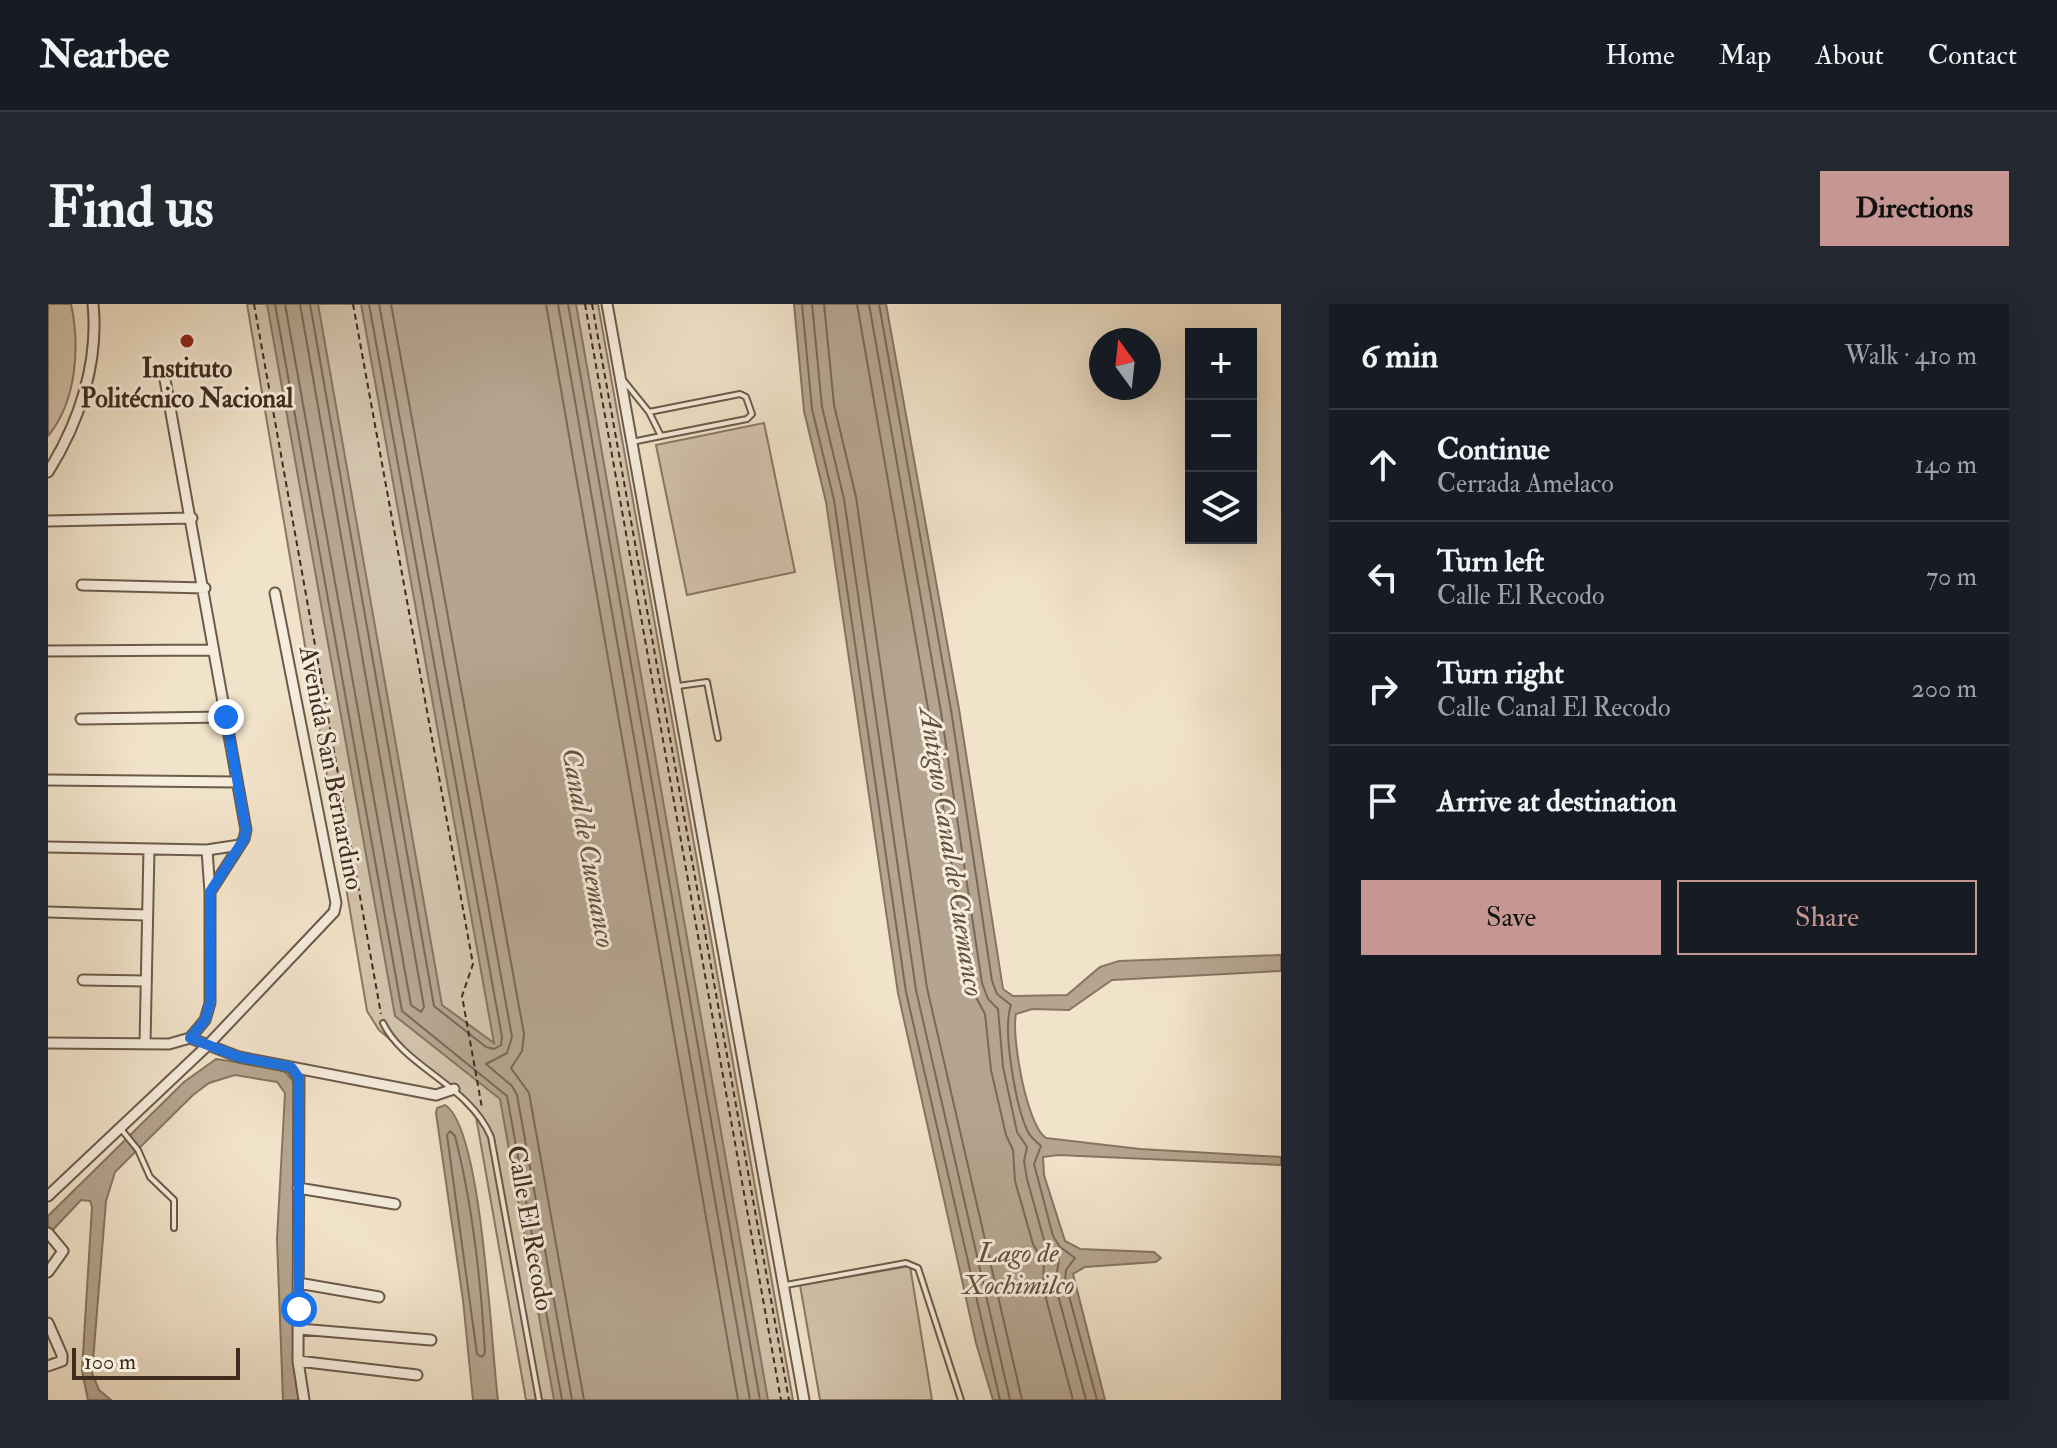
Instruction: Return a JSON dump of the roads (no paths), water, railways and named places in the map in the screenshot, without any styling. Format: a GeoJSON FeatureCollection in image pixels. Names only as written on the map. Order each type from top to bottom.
{"type":"FeatureCollection","features":[{"type":"Feature","properties":{"kind":"street"},"geometry":{"type":"LineString","coordinates":[[48,472],[68,436],[88,377],[94,348],[93,304]]}},
{"type":"Feature","properties":{"kind":"street"},"geometry":{"type":"LineString","coordinates":[[607,304],[804,1400]]}},
{"type":"Feature","properties":{"kind":"street"},"geometry":{"type":"LineString","coordinates":[[164,374],[205,588],[213,650],[246,830],[210,892]]}},
{"type":"Feature","properties":{"kind":"street"},"geometry":{"type":"LineString","coordinates":[[48,521],[192,518]]}},
{"type":"Feature","properties":{"kind":"street"},"geometry":{"type":"LineString","coordinates":[[82,585],[205,588]]}},
{"type":"Feature","properties":{"kind":"street","name":"Avenida San Bernardino"},"geometry":{"type":"LineString","coordinates":[[208,1045],[327,920],[336,903],[275,593]]}},
{"type":"Feature","properties":{"kind":"street"},"geometry":{"type":"LineString","coordinates":[[48,651],[213,650]]}},
{"type":"Feature","properties":{"kind":"street"},"geometry":{"type":"LineString","coordinates":[[81,719],[226,717]]}},
{"type":"Feature","properties":{"kind":"street"},"geometry":{"type":"LineString","coordinates":[[48,780],[237,782]]}},
{"type":"Feature","properties":{"kind":"street"},"geometry":{"type":"LineString","coordinates":[[48,847],[207,850],[240,845]]}},
{"type":"Feature","properties":{"kind":"street"},"geometry":{"type":"LineString","coordinates":[[145,1044],[149,849]]}},
{"type":"Feature","properties":{"kind":"street"},"geometry":{"type":"LineString","coordinates":[[48,1043],[169,1044],[190,1038],[205,1020],[210,1003],[207,850]]}},
{"type":"Feature","properties":{"kind":"street"},"geometry":{"type":"LineString","coordinates":[[48,912],[146,915]]}},
{"type":"Feature","properties":{"kind":"street"},"geometry":{"type":"LineString","coordinates":[[83,980],[145,981]]}},
{"type":"Feature","properties":{"kind":"street"},"geometry":{"type":"LineString","coordinates":[[190,1038],[239,1057],[436,1095],[454,1089]]}},
{"type":"Feature","properties":{"kind":"street"},"geometry":{"type":"LineString","coordinates":[[48,1196],[124,1132],[208,1045]]}},
{"type":"Feature","properties":{"kind":"street"},"geometry":{"type":"LineString","coordinates":[[291,1067],[299,1082],[298,1361],[304,1400]]}},
{"type":"Feature","properties":{"kind":"street"},"geometry":{"type":"LineString","coordinates":[[298,1188],[395,1204]]}},
{"type":"Feature","properties":{"kind":"street"},"geometry":{"type":"LineString","coordinates":[[48,1272],[63,1251],[51,1236]]}},
{"type":"Feature","properties":{"kind":"street"},"geometry":{"type":"LineString","coordinates":[[298,1283],[379,1297]]}},
{"type":"Feature","properties":{"kind":"street"},"geometry":{"type":"LineString","coordinates":[[48,1323],[62,1355],[62,1361],[48,1366]]}},
{"type":"Feature","properties":{"kind":"street"},"geometry":{"type":"LineString","coordinates":[[299,1329],[431,1340]]}},
{"type":"Feature","properties":{"kind":"street"},"geometry":{"type":"LineString","coordinates":[[298,1361],[417,1375]]}},
{"type":"Feature","properties":{"kind":"lane"},"geometry":{"type":"LineString","coordinates":[[620,375],[649,412],[661,436]]}},
{"type":"Feature","properties":{"kind":"lane"},"geometry":{"type":"LineString","coordinates":[[632,442],[747,419],[752,414],[746,397],[740,394],[649,412]]}},
{"type":"Feature","properties":{"kind":"lane"},"geometry":{"type":"LineString","coordinates":[[676,686],[707,682],[718,738]]}},
{"type":"Feature","properties":{"kind":"lane","name":"Calle El Recodo"},"geometry":{"type":"LineString","coordinates":[[383,1023],[390,1037],[454,1089],[484,1121],[491,1137],[539,1400]]}},
{"type":"Feature","properties":{"kind":"lane"},"geometry":{"type":"LineString","coordinates":[[124,1132],[138,1150],[150,1177],[174,1200],[174,1228]]}},
{"type":"Feature","properties":{"kind":"lane"},"geometry":{"type":"LineString","coordinates":[[783,1286],[906,1263],[918,1268],[961,1400]]}},
{"type":"Feature","properties":{"kind":"water","name":"Canal de Cuemanco"},"geometry":{"type":"Polygon","coordinates":[[[267,304],[318,304],[442,1005],[494,1043],[361,304],[576,304],[768,1400],[554,1400],[500,1099],[395,1016],[267,304]]]}},
{"type":"Feature","properties":{"kind":"water","name":"Lago de Xochimilco"},"geometry":{"type":"Polygon","coordinates":[[[794,304],[886,304],[959,709],[1003,989],[1013,996],[1067,995],[1100,967],[1119,961],[1281,955],[1281,971],[1112,980],[1069,1010],[1032,1009],[1016,1014],[1016,1041],[1022,1080],[1033,1117],[1046,1138],[1140,1149],[1281,1157],[1281,1165],[1058,1155],[1043,1157],[1044,1175],[1065,1241],[1080,1249],[1154,1252],[1161,1258],[1156,1262],[1085,1267],[1073,1274],[1105,1400],[993,1400],[976,1343],[898,993],[826,502],[804,411],[794,304]]]}},
{"type":"Feature","properties":{"kind":"water"},"geometry":{"type":"Polygon","coordinates":[[[216,1059],[282,1069],[293,1081],[293,1304],[300,1400],[283,1400],[277,1239],[285,1093],[277,1082],[235,1075],[209,1083],[193,1095],[115,1172],[106,1201],[92,1373],[99,1390],[111,1400],[88,1400],[82,1371],[92,1207],[90,1201],[81,1200],[48,1235],[48,1216],[184,1082],[216,1059]]]}},
{"type":"Feature","properties":{"kind":"water"},"geometry":{"type":"Polygon","coordinates":[[[445,1105],[458,1122],[477,1195],[498,1400],[473,1400],[463,1300],[436,1113],[437,1108],[445,1105]]]}},
{"type":"Feature","properties":{"kind":"place","name":"Instituto Politécnico Nacional"},"geometry":{"type":"Point","coordinates":[187,341]}},
{"type":"Feature","properties":{"kind":"water label","name":"Antiguo Canal de Cuemanco"},"geometry":{"type":"Point","coordinates":[951,852]}}]}
